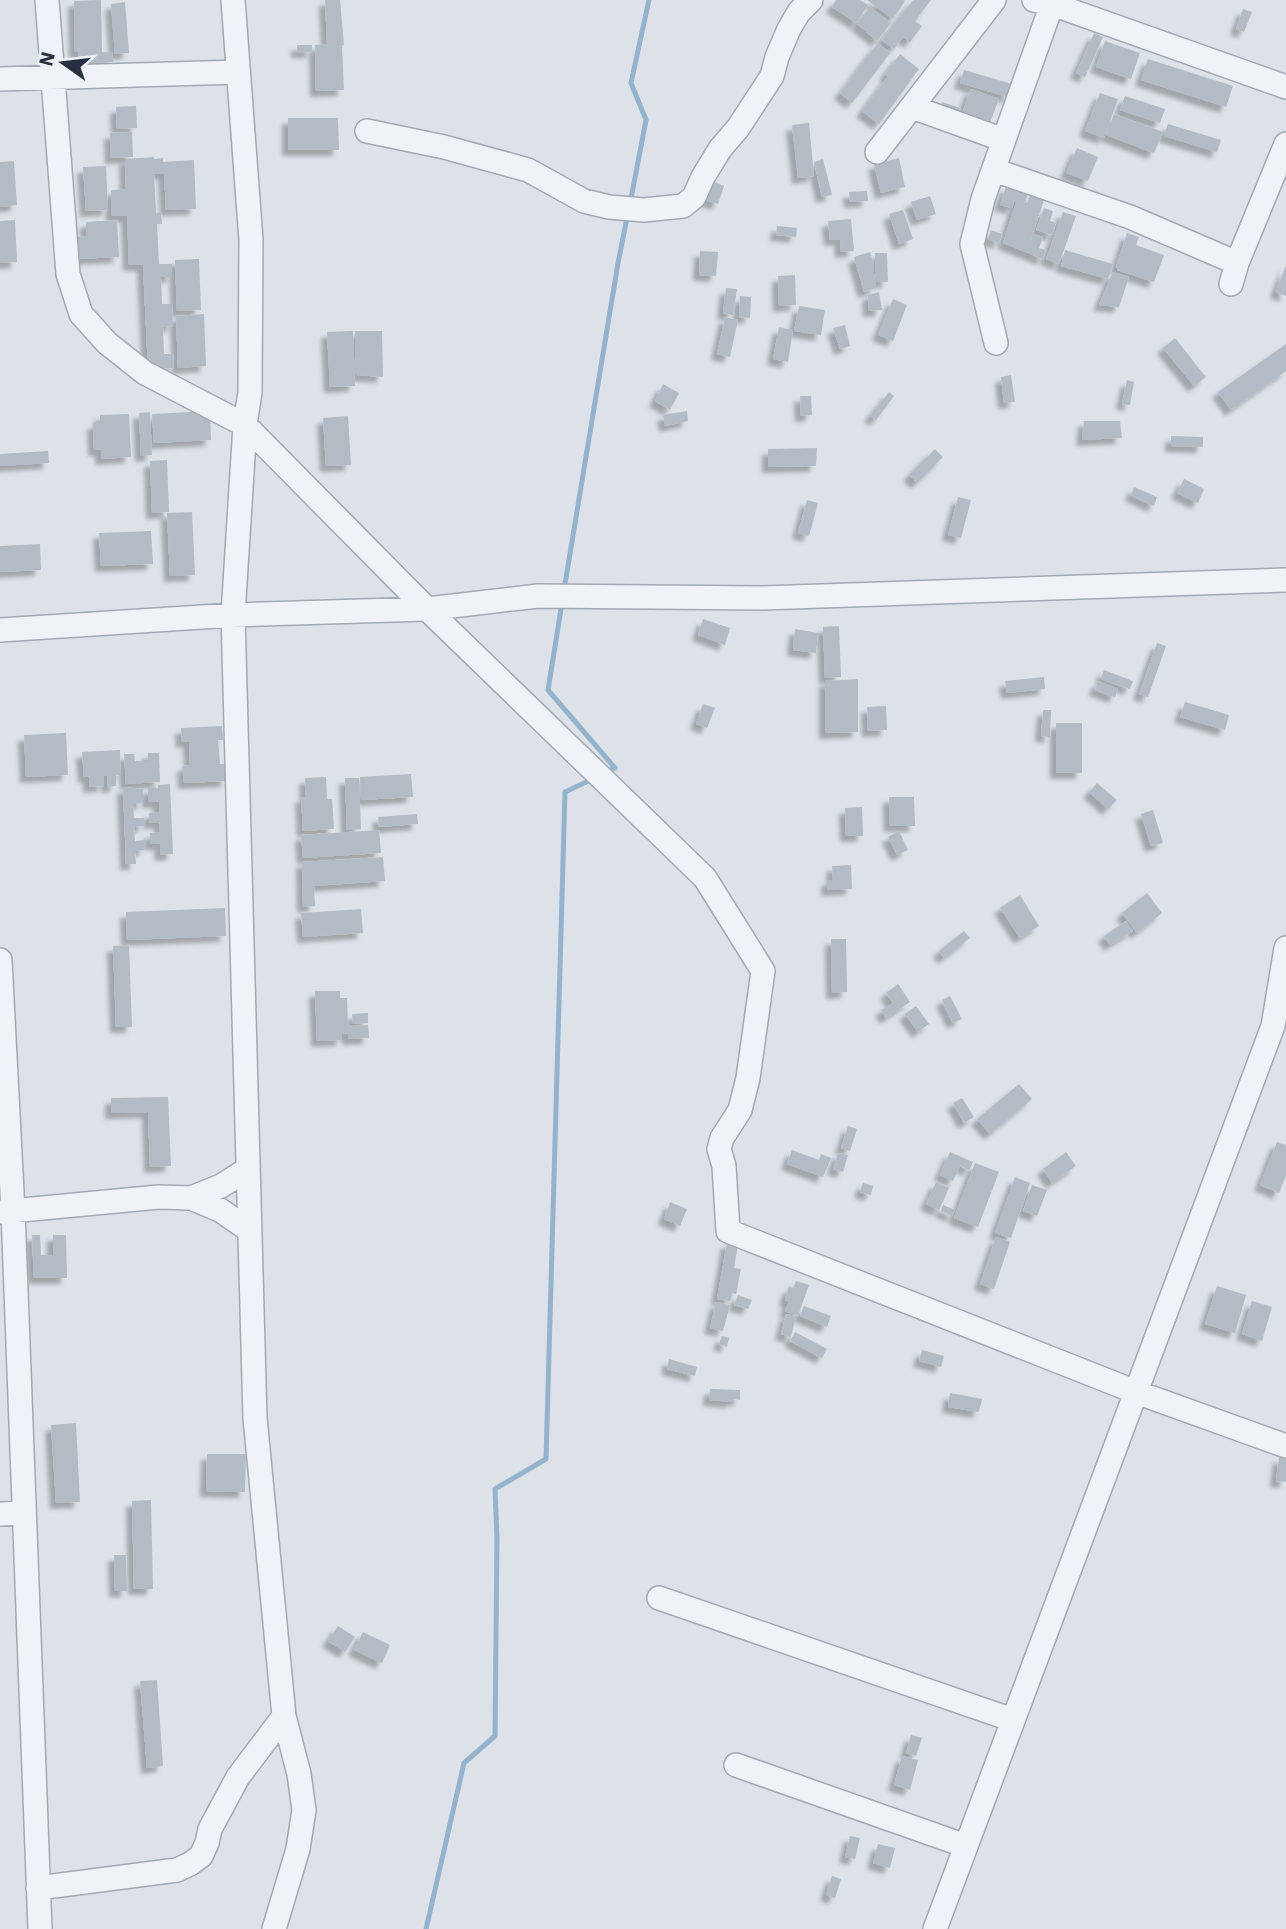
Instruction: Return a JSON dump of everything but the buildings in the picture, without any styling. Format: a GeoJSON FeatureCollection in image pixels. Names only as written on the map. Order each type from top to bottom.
{"type":"FeatureCollection","features":[{"type":"Feature","properties":{"kind":"street"},"geometry":{"type":"LineString","coordinates":[[47,0],[68,274],[81,313],[107,343],[145,373],[245,425],[427,609],[705,878],[763,971],[748,1079],[740,1110],[722,1138],[719,1149],[724,1166],[728,1231],[1136,1392],[1286,1447]]}},
{"type":"Feature","properties":{"kind":"street"},"geometry":{"type":"LineString","coordinates":[[233,0],[251,240],[250,392],[245,425],[233,615],[255,1418],[284,1716],[299,1774],[304,1810],[298,1849],[274,1929]]}},
{"type":"Feature","properties":{"kind":"street"},"geometry":{"type":"LineString","coordinates":[[368,131],[444,147],[528,170],[584,201],[609,207],[644,210],[683,206],[694,197],[720,149],[738,128],[772,76],[789,29],[799,12],[811,0]]}},
{"type":"Feature","properties":{"kind":"street"},"geometry":{"type":"LineString","coordinates":[[877,152],[995,0]]}},
{"type":"Feature","properties":{"kind":"street"},"geometry":{"type":"LineString","coordinates":[[996,343],[972,244],[983,199],[1004,140],[1043,2],[1286,87]]}},
{"type":"Feature","properties":{"kind":"street"},"geometry":{"type":"LineString","coordinates":[[0,79],[238,72]]}},
{"type":"Feature","properties":{"kind":"street"},"geometry":{"type":"LineString","coordinates":[[912,107],[1004,140]]}},
{"type":"Feature","properties":{"kind":"street"},"geometry":{"type":"LineString","coordinates":[[994,170],[1130,217],[1234,274],[1286,144]]}},
{"type":"Feature","properties":{"kind":"street"},"geometry":{"type":"LineString","coordinates":[[0,631],[233,615],[427,609],[538,596],[762,598],[1286,580]]}},
{"type":"Feature","properties":{"kind":"street"},"geometry":{"type":"LineString","coordinates":[[935,1929],[1136,1392],[1279,1028],[1286,948]]}},
{"type":"Feature","properties":{"kind":"street"},"geometry":{"type":"LineString","coordinates":[[0,960],[6,1212],[24,1513],[40,1929]]}},
{"type":"Feature","properties":{"kind":"street"},"geometry":{"type":"LineString","coordinates":[[191,1198],[221,1186],[248,1170]]}},
{"type":"Feature","properties":{"kind":"street"},"geometry":{"type":"LineString","coordinates":[[6,1212],[159,1197],[191,1198],[220,1210],[249,1230]]}},
{"type":"Feature","properties":{"kind":"street"},"geometry":{"type":"LineString","coordinates":[[0,1514],[24,1513]]}},
{"type":"Feature","properties":{"kind":"street"},"geometry":{"type":"LineString","coordinates":[[659,1598],[1013,1720]]}},
{"type":"Feature","properties":{"kind":"street"},"geometry":{"type":"LineString","coordinates":[[38,1888],[177,1870],[190,1864],[201,1856],[210,1829],[238,1777],[284,1716]]}},
{"type":"Feature","properties":{"kind":"street"},"geometry":{"type":"LineString","coordinates":[[736,1765],[966,1846]]}},
{"type":"Feature","properties":{"kind":"waterway"},"geometry":{"type":"LineString","coordinates":[[630,204],[646,120],[631,83],[649,0]]}},
{"type":"Feature","properties":{"kind":"waterway"},"geometry":{"type":"LineString","coordinates":[[564,590],[628,213]]}},
{"type":"Feature","properties":{"kind":"waterway"},"geometry":{"type":"LineString","coordinates":[[562,603],[548,690],[615,768],[607,772]]}},
{"type":"Feature","properties":{"kind":"waterway"},"geometry":{"type":"LineString","coordinates":[[426,1929],[464,1763],[495,1736],[495,1489],[546,1459],[565,792],[595,778]]}}]}
